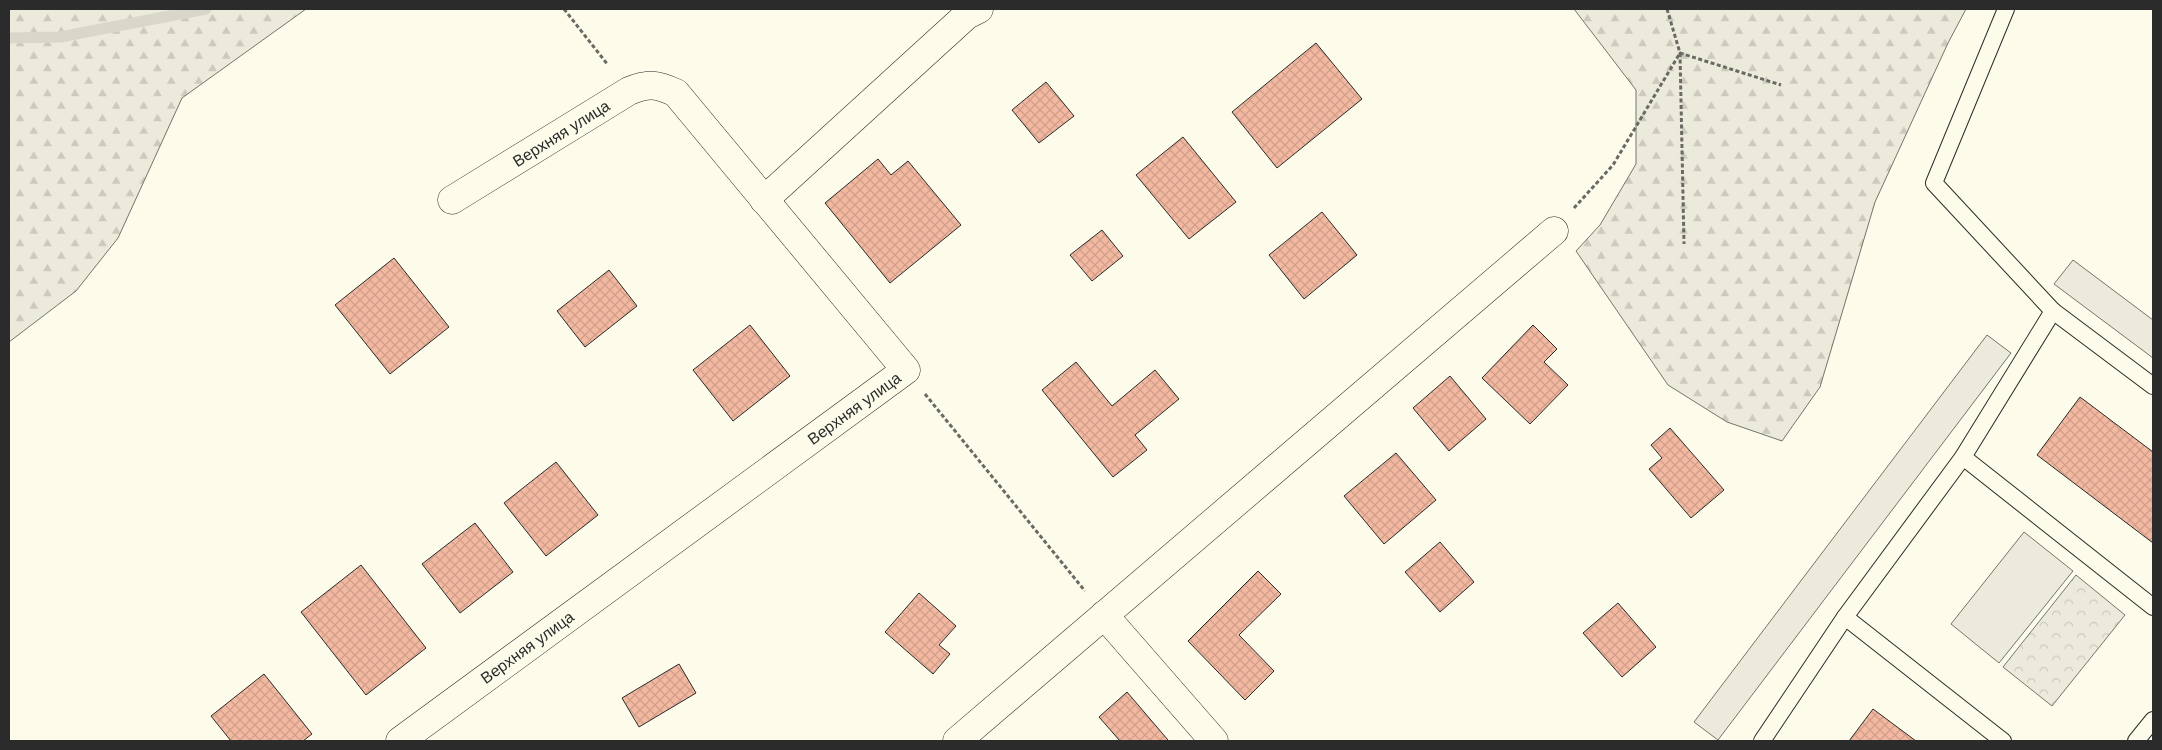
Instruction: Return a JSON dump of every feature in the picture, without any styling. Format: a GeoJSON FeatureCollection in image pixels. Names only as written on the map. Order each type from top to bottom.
{"type":"FeatureCollection","features":[{"type":"Feature","properties":{"kind":"street"},"geometry":{"type":"LineString","coordinates":[[764,200],[967,15],[979,9]]}},
{"type":"Feature","properties":{"kind":"street","name":"Верхняя улица"},"geometry":{"type":"LineString","coordinates":[[400,741],[906,370],[676,93],[659,85],[642,86],[629,92],[452,200]]}},
{"type":"Feature","properties":{"kind":"street"},"geometry":{"type":"LineString","coordinates":[[956,741],[1554,231]]}},
{"type":"Feature","properties":{"kind":"street"},"geometry":{"type":"LineString","coordinates":[[1104,615],[1214,741]]}},
{"type":"Feature","properties":{"kind":"lane"},"geometry":{"type":"LineString","coordinates":[[2006,9],[1934,183],[2053,311],[2153,386]]}},
{"type":"Feature","properties":{"kind":"lane"},"geometry":{"type":"LineString","coordinates":[[1762,741],[1845,617],[1963,457],[2053,311]]}},
{"type":"Feature","properties":{"kind":"lane"},"geometry":{"type":"LineString","coordinates":[[1963,457],[2153,607]]}},
{"type":"Feature","properties":{"kind":"lane"},"geometry":{"type":"LineString","coordinates":[[1845,617],[2003,741]]}},
{"type":"Feature","properties":{"kind":"lane"},"geometry":{"type":"LineString","coordinates":[[2136,741],[2153,720]]}},
{"type":"Feature","properties":{"kind":"path"},"geometry":{"type":"LineString","coordinates":[[564,9],[629,92]]}},
{"type":"Feature","properties":{"kind":"path"},"geometry":{"type":"LineString","coordinates":[[1667,9],[1680,53],[1684,244]]}},
{"type":"Feature","properties":{"kind":"path"},"geometry":{"type":"LineString","coordinates":[[1680,53],[1781,85]]}},
{"type":"Feature","properties":{"kind":"path"},"geometry":{"type":"LineString","coordinates":[[1554,231],[1613,166],[1680,53]]}},
{"type":"Feature","properties":{"kind":"path"},"geometry":{"type":"LineString","coordinates":[[906,370],[1104,615]]}},
{"type":"Feature","properties":{"kind":"green space"},"geometry":{"type":"Polygon","coordinates":[[[9,9],[306,9],[182,98],[118,238],[76,291],[9,342],[9,9]]]}},
{"type":"Feature","properties":{"kind":"green space"},"geometry":{"type":"Polygon","coordinates":[[[1574,9],[1966,9],[1948,43],[1875,202],[1820,387],[1782,441],[1727,422],[1668,385],[1576,251],[1600,225],[1636,164],[1636,90],[1574,9]]]}},
{"type":"Feature","properties":{"kind":"green space"},"geometry":{"type":"Polygon","coordinates":[[[2024,532],[2073,571],[1999,663],[1951,624],[2024,532]]]}},
{"type":"Feature","properties":{"kind":"green space"},"geometry":{"type":"Polygon","coordinates":[[[2076,575],[2125,615],[2052,706],[2003,667],[2076,575]]]}},
{"type":"Feature","properties":{"kind":"shaded area"},"geometry":{"type":"Polygon","coordinates":[[[2073,260],[2153,320],[2153,358],[2054,284],[2073,260]]]}},
{"type":"Feature","properties":{"kind":"shaded area"},"geometry":{"type":"Polygon","coordinates":[[[1987,335],[2011,353],[1718,740],[1694,722],[1987,335]]]}},
{"type":"Feature","properties":{"kind":"building"},"geometry":{"type":"Polygon","coordinates":[[[1316,43],[1362,99],[1277,168],[1232,112],[1316,43]]]}},
{"type":"Feature","properties":{"kind":"building"},"geometry":{"type":"Polygon","coordinates":[[[1046,82],[1074,116],[1039,143],[1012,110],[1046,82]]]}},
{"type":"Feature","properties":{"kind":"building"},"geometry":{"type":"Polygon","coordinates":[[[1183,137],[1236,202],[1189,239],[1136,175],[1183,137]]]}},
{"type":"Feature","properties":{"kind":"building"},"geometry":{"type":"Polygon","coordinates":[[[878,159],[891,175],[908,161],[961,225],[890,283],[825,203],[878,159]]]}},
{"type":"Feature","properties":{"kind":"building"},"geometry":{"type":"Polygon","coordinates":[[[1322,212],[1357,255],[1304,299],[1269,255],[1322,212]]]}},
{"type":"Feature","properties":{"kind":"building"},"geometry":{"type":"Polygon","coordinates":[[[1102,230],[1123,256],[1092,281],[1070,255],[1102,230]]]}},
{"type":"Feature","properties":{"kind":"building"},"geometry":{"type":"Polygon","coordinates":[[[394,258],[449,327],[390,374],[335,305],[394,258]]]}},
{"type":"Feature","properties":{"kind":"building"},"geometry":{"type":"Polygon","coordinates":[[[609,270],[637,306],[585,347],[557,311],[609,270]]]}},
{"type":"Feature","properties":{"kind":"building"},"geometry":{"type":"Polygon","coordinates":[[[750,325],[790,376],[733,421],[693,370],[750,325]]]}},
{"type":"Feature","properties":{"kind":"building"},"geometry":{"type":"Polygon","coordinates":[[[1533,325],[1557,349],[1544,362],[1568,385],[1530,424],[1482,378],[1533,325]]]}},
{"type":"Feature","properties":{"kind":"building"},"geometry":{"type":"Polygon","coordinates":[[[1076,362],[1112,406],[1155,370],[1179,399],[1135,435],[1147,450],[1113,477],[1042,390],[1076,362]]]}},
{"type":"Feature","properties":{"kind":"building"},"geometry":{"type":"Polygon","coordinates":[[[1450,376],[1486,419],[1449,451],[1413,408],[1450,376]]]}},
{"type":"Feature","properties":{"kind":"building"},"geometry":{"type":"Polygon","coordinates":[[[2080,397],[2153,452],[2153,543],[2037,455],[2080,397]]]}},
{"type":"Feature","properties":{"kind":"building"},"geometry":{"type":"Polygon","coordinates":[[[1670,428],[1724,490],[1691,518],[1649,469],[1662,458],[1651,445],[1670,428]]]}},
{"type":"Feature","properties":{"kind":"building"},"geometry":{"type":"Polygon","coordinates":[[[1396,453],[1436,500],[1384,544],[1344,496],[1396,453]]]}},
{"type":"Feature","properties":{"kind":"building"},"geometry":{"type":"Polygon","coordinates":[[[556,462],[598,515],[546,556],[504,503],[556,462]]]}},
{"type":"Feature","properties":{"kind":"building"},"geometry":{"type":"Polygon","coordinates":[[[475,523],[513,572],[460,613],[422,564],[475,523]]]}},
{"type":"Feature","properties":{"kind":"building"},"geometry":{"type":"Polygon","coordinates":[[[1440,542],[1474,582],[1440,612],[1405,572],[1440,542]]]}},
{"type":"Feature","properties":{"kind":"building"},"geometry":{"type":"Polygon","coordinates":[[[361,565],[426,648],[366,695],[301,612],[361,565]]]}},
{"type":"Feature","properties":{"kind":"building"},"geometry":{"type":"Polygon","coordinates":[[[1258,571],[1281,594],[1239,635],[1274,671],[1245,700],[1188,641],[1258,571]]]}},
{"type":"Feature","properties":{"kind":"building"},"geometry":{"type":"Polygon","coordinates":[[[919,593],[956,626],[939,645],[950,654],[933,674],[885,632],[919,593]]]}},
{"type":"Feature","properties":{"kind":"building"},"geometry":{"type":"Polygon","coordinates":[[[1618,603],[1656,647],[1622,677],[1583,633],[1618,603]]]}},
{"type":"Feature","properties":{"kind":"building"},"geometry":{"type":"Polygon","coordinates":[[[679,664],[696,693],[639,727],[622,698],[679,664]]]}},
{"type":"Feature","properties":{"kind":"building"},"geometry":{"type":"Polygon","coordinates":[[[264,674],[312,734],[303,741],[231,741],[211,716],[264,674]]]}},
{"type":"Feature","properties":{"kind":"building"},"geometry":{"type":"Polygon","coordinates":[[[1127,692],[1168,740],[1120,741],[1099,717],[1127,692]]]}},
{"type":"Feature","properties":{"kind":"building"},"geometry":{"type":"Polygon","coordinates":[[[1873,709],[1916,741],[1849,741],[1873,709]]]}},
{"type":"Feature","properties":{"kind":"waterway"},"geometry":{"type":"LineString","coordinates":[[9,38],[60,37],[206,9]]}}]}
